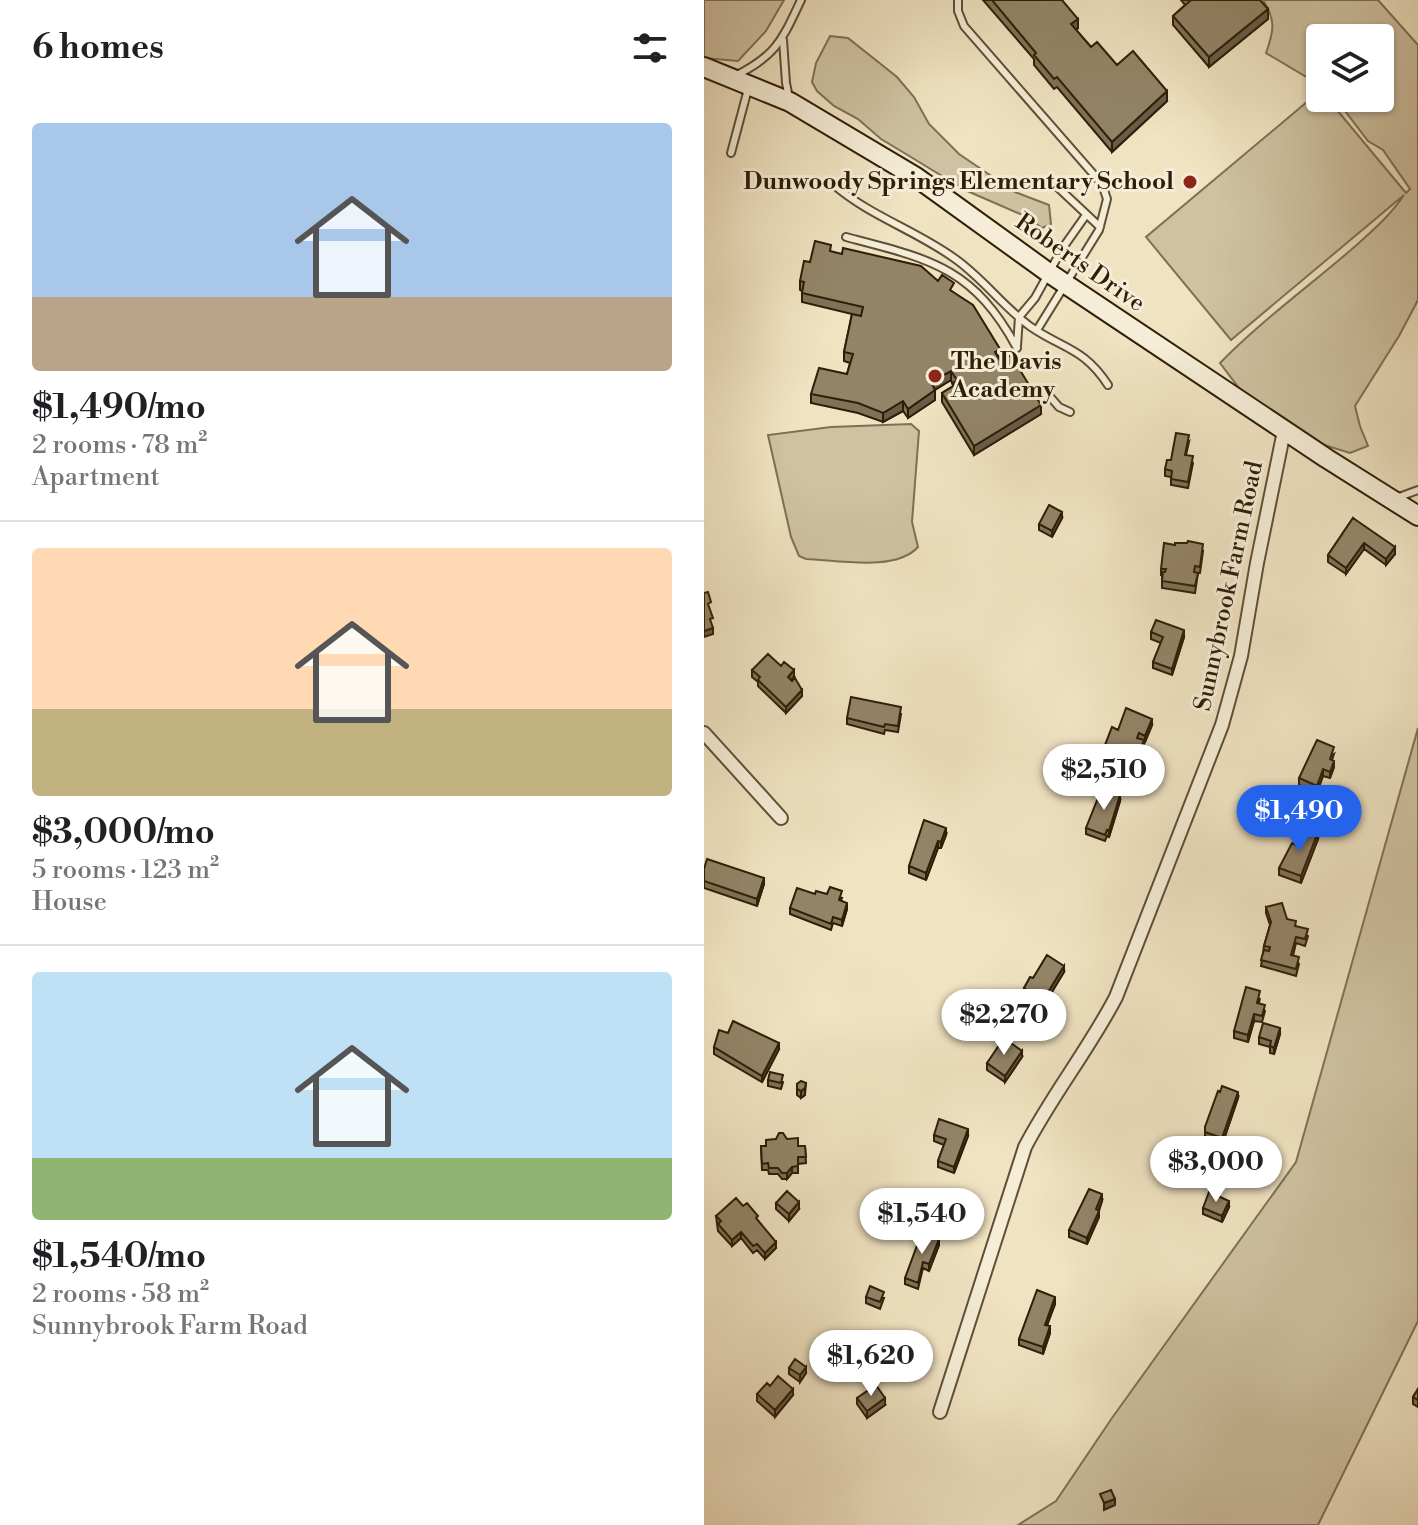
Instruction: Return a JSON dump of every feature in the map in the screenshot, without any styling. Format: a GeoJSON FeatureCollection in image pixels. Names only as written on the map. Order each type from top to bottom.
{"type":"FeatureCollection","features":[{"type":"Feature","properties":{"kind":"street","name":"Roberts Drive"},"geometry":{"type":"LineString","coordinates":[[704,67],[790,102],[916,177],[1057,278],[1284,431],[1385,496],[1417,512]]}},
{"type":"Feature","properties":{"kind":"street","name":"Sunnybrook Farm Road"},"geometry":{"type":"LineString","coordinates":[[940,1412],[1025,1147],[1095,1037],[1116,997],[1222,725],[1241,656],[1284,431]]}},
{"type":"Feature","properties":{"kind":"street"},"geometry":{"type":"LineString","coordinates":[[704,733],[781,818]]}},
{"type":"Feature","properties":{"kind":"lane"},"geometry":{"type":"LineString","coordinates":[[731,153],[741,82],[783,40],[801,0]]}},
{"type":"Feature","properties":{"kind":"lane"},"geometry":{"type":"LineString","coordinates":[[846,237],[924,258],[955,274],[993,308],[1017,348],[1019,317],[1100,227],[1107,199],[1102,184],[964,26],[958,11],[958,0]]}},
{"type":"Feature","properties":{"kind":"lane"},"geometry":{"type":"LineString","coordinates":[[783,40],[790,102]]}},
{"type":"Feature","properties":{"kind":"lane"},"geometry":{"type":"LineString","coordinates":[[1050,180],[1100,227]]}},
{"type":"Feature","properties":{"kind":"lane"},"geometry":{"type":"LineString","coordinates":[[834,185],[852,200],[972,270],[1019,317],[1052,340],[1066,344],[1082,355],[1108,385]]}},
{"type":"Feature","properties":{"kind":"lane"},"geometry":{"type":"LineString","coordinates":[[1037,330],[1057,278],[1062,249],[1086,215]]}},
{"type":"Feature","properties":{"kind":"lane"},"geometry":{"type":"LineString","coordinates":[[1045,391],[1059,407],[1070,412]]}},
{"type":"Feature","properties":{"kind":"lane"},"geometry":{"type":"LineString","coordinates":[[1385,496],[1401,497],[1418,490]]}},
{"type":"Feature","properties":{"kind":"shaded area"},"geometry":{"type":"Polygon","coordinates":[[[704,0],[784,0],[766,31],[738,61],[704,58],[704,0]]]}},
{"type":"Feature","properties":{"kind":"shaded area"},"geometry":{"type":"Polygon","coordinates":[[[1263,0],[1378,0],[1418,45],[1418,300],[1355,406],[1368,446],[1350,453],[1318,443],[1275,417],[1239,388],[1220,363],[1268,318],[1366,236],[1404,195],[1231,340],[1146,237],[1306,103],[1306,112],[1339,112],[1406,193],[1410,189],[1383,150],[1368,141],[1346,112],[1394,112],[1394,24],[1306,24],[1306,77],[1266,53],[1271,38],[1270,14],[1263,0]]]}},
{"type":"Feature","properties":{"kind":"shaded area"},"geometry":{"type":"Polygon","coordinates":[[[830,36],[848,38],[897,77],[914,97],[929,124],[959,154],[1015,192],[1049,205],[1051,224],[1042,228],[1027,217],[965,190],[881,139],[858,119],[834,106],[812,82],[816,63],[830,36]]]}},
{"type":"Feature","properties":{"kind":"shaded area"},"geometry":{"type":"Polygon","coordinates":[[[911,424],[919,431],[912,522],[918,547],[896,560],[881,562],[806,559],[799,556],[791,537],[768,435],[831,427],[911,424]]]}},
{"type":"Feature","properties":{"kind":"shaded area"},"geometry":{"type":"Polygon","coordinates":[[[1418,728],[1418,1321],[1318,1525],[1018,1525],[1056,1501],[1296,1162],[1418,728]]]}},
{"type":"Feature","properties":{"kind":"building"},"geometry":{"type":"Polygon","coordinates":[[[992,0],[1062,0],[1078,19],[1071,24],[1091,47],[1097,42],[1117,65],[1133,51],[1167,91],[1112,142],[1057,77],[1054,79],[992,0]]]}},
{"type":"Feature","properties":{"kind":"building"},"geometry":{"type":"Polygon","coordinates":[[[1189,0],[1260,0],[1268,9],[1209,57],[1173,16],[1189,0]]]}},
{"type":"Feature","properties":{"kind":"building"},"geometry":{"type":"Polygon","coordinates":[[[815,241],[831,245],[830,251],[842,254],[843,248],[921,266],[938,281],[942,275],[954,283],[950,290],[973,305],[1000,349],[995,352],[1001,362],[1011,355],[1041,405],[974,446],[942,393],[955,385],[953,383],[957,380],[951,371],[931,382],[935,390],[908,409],[903,401],[883,413],[858,403],[811,394],[819,368],[847,374],[853,354],[844,352],[852,314],[861,316],[863,307],[802,293],[804,282],[800,281],[804,261],[810,262],[815,241]]]}},
{"type":"Feature","properties":{"kind":"building"},"geometry":{"type":"Polygon","coordinates":[[[1176,433],[1189,435],[1185,455],[1193,456],[1188,482],[1171,479],[1172,471],[1165,469],[1167,460],[1171,460],[1176,433]]]}},
{"type":"Feature","properties":{"kind":"building"},"geometry":{"type":"Polygon","coordinates":[[[1049,505],[1062,512],[1052,531],[1039,524],[1049,505]]]}},
{"type":"Feature","properties":{"kind":"building"},"geometry":{"type":"Polygon","coordinates":[[[1353,518],[1395,547],[1386,559],[1364,543],[1346,568],[1328,555],[1353,518]]]}},
{"type":"Feature","properties":{"kind":"building"},"geometry":{"type":"Polygon","coordinates":[[[1188,541],[1203,544],[1200,567],[1195,566],[1194,572],[1198,573],[1195,586],[1162,581],[1166,569],[1161,569],[1164,543],[1175,545],[1188,541]]]}},
{"type":"Feature","properties":{"kind":"building"},"geometry":{"type":"Polygon","coordinates":[[[708,592],[713,628],[704,631],[704,593],[708,592]]]}},
{"type":"Feature","properties":{"kind":"building"},"geometry":{"type":"Polygon","coordinates":[[[1156,620],[1184,630],[1172,669],[1153,662],[1163,637],[1151,632],[1156,620]]]}},
{"type":"Feature","properties":{"kind":"building"},"geometry":{"type":"Polygon","coordinates":[[[768,654],[781,666],[784,662],[794,670],[788,677],[792,681],[795,678],[802,690],[786,707],[752,670],[768,654]]]}},
{"type":"Feature","properties":{"kind":"building"},"geometry":{"type":"Polygon","coordinates":[[[851,697],[901,707],[898,726],[885,724],[884,727],[847,718],[851,697]]]}},
{"type":"Feature","properties":{"kind":"building"},"geometry":{"type":"Polygon","coordinates":[[[1126,708],[1152,719],[1145,736],[1139,733],[1137,738],[1144,740],[1137,758],[1105,745],[1112,727],[1118,730],[1126,708]]]}},
{"type":"Feature","properties":{"kind":"building"},"geometry":{"type":"Polygon","coordinates":[[[1317,740],[1334,747],[1330,759],[1334,761],[1330,772],[1323,769],[1317,786],[1299,778],[1317,740]]]}},
{"type":"Feature","properties":{"kind":"building"},"geometry":{"type":"Polygon","coordinates":[[[1102,788],[1120,795],[1105,835],[1086,828],[1102,788]]]}},
{"type":"Feature","properties":{"kind":"building"},"geometry":{"type":"Polygon","coordinates":[[[924,820],[946,828],[926,873],[909,866],[924,820]]]}},
{"type":"Feature","properties":{"kind":"building"},"geometry":{"type":"Polygon","coordinates":[[[1303,827],[1318,832],[1301,876],[1279,868],[1292,843],[1296,845],[1303,827]]]}},
{"type":"Feature","properties":{"kind":"building"},"geometry":{"type":"Polygon","coordinates":[[[707,859],[764,878],[757,899],[704,881],[707,859]]]}},
{"type":"Feature","properties":{"kind":"building"},"geometry":{"type":"Polygon","coordinates":[[[830,887],[842,891],[839,900],[847,903],[842,920],[833,917],[831,924],[790,908],[797,888],[827,894],[830,887]]]}},
{"type":"Feature","properties":{"kind":"building"},"geometry":{"type":"Polygon","coordinates":[[[1282,903],[1287,919],[1296,921],[1295,926],[1308,929],[1305,939],[1296,937],[1291,955],[1299,957],[1296,969],[1261,960],[1264,950],[1269,951],[1270,947],[1264,946],[1271,922],[1266,907],[1282,903]]]}},
{"type":"Feature","properties":{"kind":"building"},"geometry":{"type":"Polygon","coordinates":[[[1047,955],[1064,966],[1039,1012],[1026,1004],[1032,993],[1024,988],[1047,955]]]}},
{"type":"Feature","properties":{"kind":"building"},"geometry":{"type":"Polygon","coordinates":[[[1246,987],[1260,991],[1257,1003],[1265,1005],[1262,1016],[1254,1014],[1248,1035],[1234,1031],[1246,987]]]}},
{"type":"Feature","properties":{"kind":"building"},"geometry":{"type":"Polygon","coordinates":[[[733,1021],[779,1043],[762,1076],[714,1047],[719,1030],[728,1033],[733,1021]]]}},
{"type":"Feature","properties":{"kind":"building"},"geometry":{"type":"Polygon","coordinates":[[[1263,1023],[1280,1028],[1274,1048],[1270,1046],[1271,1041],[1259,1037],[1263,1023]]]}},
{"type":"Feature","properties":{"kind":"building"},"geometry":{"type":"Polygon","coordinates":[[[1004,1038],[1022,1051],[1005,1076],[987,1063],[1004,1038]]]}},
{"type":"Feature","properties":{"kind":"building"},"geometry":{"type":"Polygon","coordinates":[[[770,1072],[783,1075],[781,1083],[768,1080],[770,1072]]]}},
{"type":"Feature","properties":{"kind":"building"},"geometry":{"type":"Polygon","coordinates":[[[801,1081],[806,1083],[801,1091],[797,1089],[797,1084],[801,1081]]]}},
{"type":"Feature","properties":{"kind":"building"},"geometry":{"type":"Polygon","coordinates":[[[1222,1086],[1238,1092],[1222,1138],[1205,1132],[1205,1127],[1222,1086]]]}},
{"type":"Feature","properties":{"kind":"building"},"geometry":{"type":"Polygon","coordinates":[[[939,1119],[968,1129],[954,1167],[938,1161],[946,1139],[934,1135],[939,1119]]]}},
{"type":"Feature","properties":{"kind":"building"},"geometry":{"type":"Polygon","coordinates":[[[779,1133],[787,1139],[798,1138],[798,1146],[805,1146],[806,1157],[798,1157],[798,1166],[787,1173],[782,1173],[778,1168],[769,1168],[768,1163],[762,1164],[761,1146],[766,1146],[766,1140],[776,1139],[779,1133]]]}},
{"type":"Feature","properties":{"kind":"building"},"geometry":{"type":"Polygon","coordinates":[[[1089,1189],[1102,1194],[1096,1209],[1099,1211],[1087,1238],[1069,1230],[1089,1189]]]}},
{"type":"Feature","properties":{"kind":"building"},"geometry":{"type":"Polygon","coordinates":[[[787,1191],[799,1202],[789,1214],[776,1203],[787,1191]]]}},
{"type":"Feature","properties":{"kind":"building"},"geometry":{"type":"Polygon","coordinates":[[[1209,1192],[1229,1201],[1222,1216],[1203,1208],[1209,1192]]]}},
{"type":"Feature","properties":{"kind":"building"},"geometry":{"type":"Polygon","coordinates":[[[736,1198],[743,1206],[747,1203],[776,1242],[765,1253],[757,1244],[753,1246],[741,1232],[732,1240],[718,1224],[721,1221],[716,1216],[736,1198]]]}},
{"type":"Feature","properties":{"kind":"building"},"geometry":{"type":"Polygon","coordinates":[[[922,1232],[939,1239],[929,1264],[923,1262],[918,1283],[905,1278],[922,1232]]]}},
{"type":"Feature","properties":{"kind":"building"},"geometry":{"type":"Polygon","coordinates":[[[870,1286],[884,1292],[880,1302],[866,1297],[870,1286]]]}},
{"type":"Feature","properties":{"kind":"building"},"geometry":{"type":"Polygon","coordinates":[[[1037,1290],[1055,1297],[1045,1325],[1050,1326],[1043,1347],[1019,1339],[1037,1290]]]}},
{"type":"Feature","properties":{"kind":"building"},"geometry":{"type":"Polygon","coordinates":[[[795,1359],[806,1367],[800,1375],[789,1368],[795,1359]]]}},
{"type":"Feature","properties":{"kind":"building"},"geometry":{"type":"Polygon","coordinates":[[[778,1376],[793,1389],[775,1410],[757,1394],[778,1376]]]}},
{"type":"Feature","properties":{"kind":"building"},"geometry":{"type":"Polygon","coordinates":[[[876,1385],[885,1398],[867,1411],[857,1398],[876,1385]]]}},
{"type":"Feature","properties":{"kind":"building"},"geometry":{"type":"Polygon","coordinates":[[[1111,1490],[1115,1499],[1104,1503],[1100,1494],[1111,1490]]]}},
{"type":"Feature","properties":{"kind":"place","name":"Dunwoody Springs Elementary School"},"geometry":{"type":"Point","coordinates":[1190,182]}},
{"type":"Feature","properties":{"kind":"place","name":"The Davis Academy"},"geometry":{"type":"Point","coordinates":[935,376]}}]}
